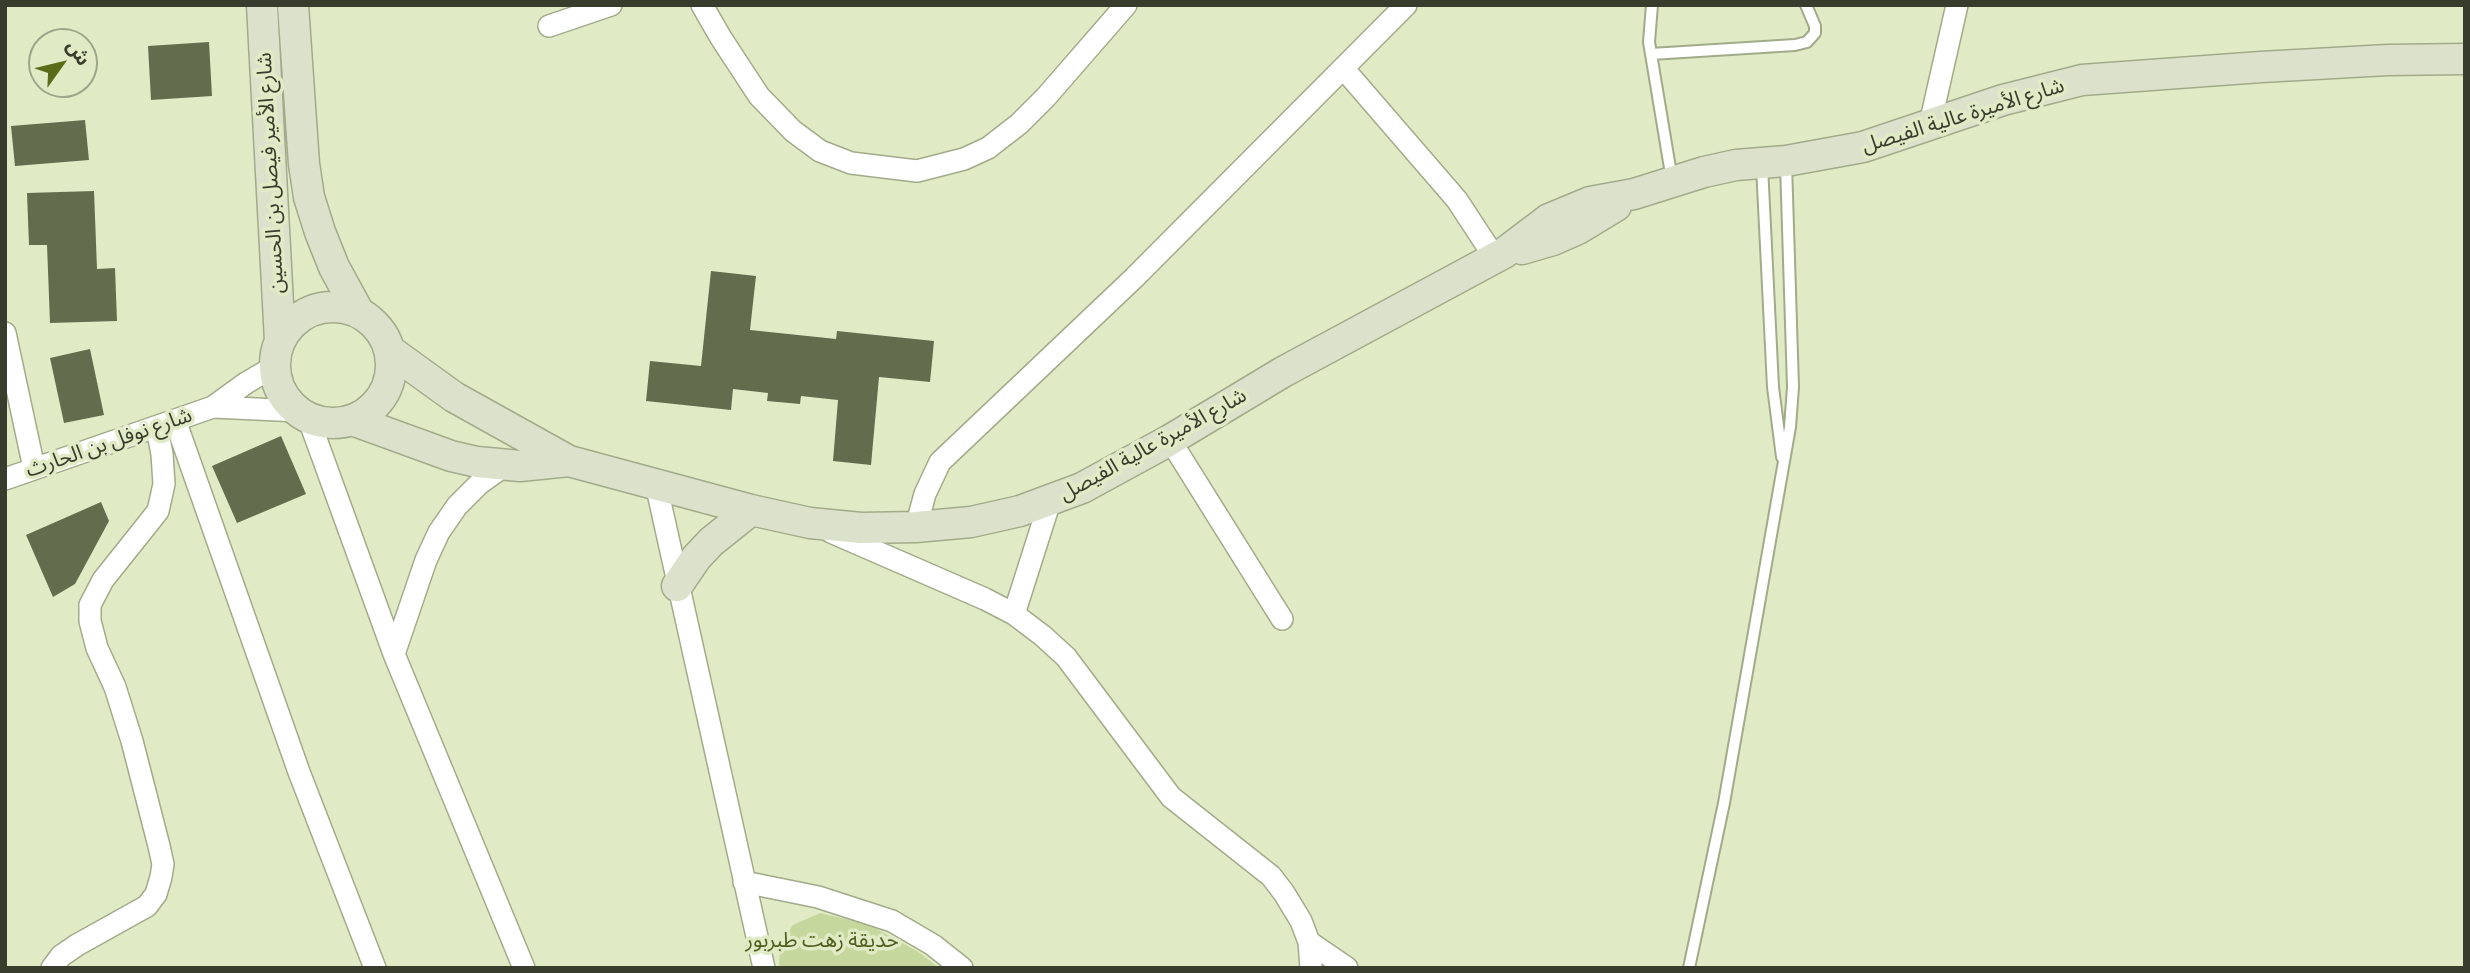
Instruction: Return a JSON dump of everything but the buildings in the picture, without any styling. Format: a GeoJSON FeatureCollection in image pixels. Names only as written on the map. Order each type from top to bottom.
{"type":"FeatureCollection","features":[{"type":"Feature","properties":{"kind":"street","name":"شارع الأمير فيصل بن الحسين"},"geometry":{"type":"LineString","coordinates":[[262,5],[278,354]]}},
{"type":"Feature","properties":{"kind":"street","name":"شارع الأمير فيصل بن الحسين"},"geometry":{"type":"LineString","coordinates":[[293,5],[304,164],[309,198],[334,267],[359,313]]}},
{"type":"Feature","properties":{"kind":"street"},"geometry":{"type":"LineString","coordinates":[[549,26],[611,5]]}},
{"type":"Feature","properties":{"kind":"street"},"geometry":{"type":"LineString","coordinates":[[702,5],[720,38],[759,96],[793,131],[820,151],[851,163],[917,171],[964,159],[988,148],[1019,124],[1126,5]]}},
{"type":"Feature","properties":{"kind":"street"},"geometry":{"type":"LineString","coordinates":[[916,527],[925,494],[940,462],[1124,287],[1406,5]]}},
{"type":"Feature","properties":{"kind":"street"},"geometry":{"type":"LineString","coordinates":[[1930,124],[1957,5]]}},
{"type":"Feature","properties":{"kind":"street","name":"شارع الأميرة عالية الفيصل"},"geometry":{"type":"LineString","coordinates":[[389,350],[454,397],[569,461],[751,510],[810,523],[916,527],[971,522],[1020,511],[1082,488],[1170,440],[1283,372],[1500,255],[1549,219],[1590,202],[1634,194],[1672,180],[1736,165],[1774,162],[1863,147],[2003,100],[2082,80],[2248,67],[2465,59]]}},
{"type":"Feature","properties":{"kind":"street"},"geometry":{"type":"LineString","coordinates":[[1343,68],[1457,200],[1500,255]]}},
{"type":"Feature","properties":{"kind":"street"},"geometry":{"type":"LineString","coordinates":[[303,414],[329,422],[352,420],[373,407],[381,397],[390,374],[389,350],[383,335],[372,322],[359,313],[345,308],[314,310],[300,317],[288,328],[278,354],[282,392],[303,414],[394,654],[524,968]]}},
{"type":"Feature","properties":{"kind":"street"},"geometry":{"type":"LineString","coordinates":[[5,333],[34,468]]}},
{"type":"Feature","properties":{"kind":"street","name":"شارع نوفل بن الحارث"},"geometry":{"type":"LineString","coordinates":[[5,479],[213,407],[246,383],[278,354]]}},
{"type":"Feature","properties":{"kind":"street","name":"شارع نوفل بن الحارث"},"geometry":{"type":"LineString","coordinates":[[213,407],[303,414]]}},
{"type":"Feature","properties":{"kind":"street","name":"شارع الأميرة عالية الفيصل"},"geometry":{"type":"LineString","coordinates":[[352,420],[452,456],[504,466],[536,466],[569,461]]}},
{"type":"Feature","properties":{"kind":"street"},"geometry":{"type":"LineString","coordinates":[[52,968],[61,956],[77,945],[147,906],[156,894],[161,877],[163,864],[132,741],[115,688],[97,648],[90,621],[90,605],[103,580],[158,511],[163,496],[166,424]]}},
{"type":"Feature","properties":{"kind":"street"},"geometry":{"type":"LineString","coordinates":[[166,424],[375,968]]}},
{"type":"Feature","properties":{"kind":"street"},"geometry":{"type":"LineString","coordinates":[[1170,440],[1282,619]]}},
{"type":"Feature","properties":{"kind":"street"},"geometry":{"type":"LineString","coordinates":[[394,654],[426,560],[439,532],[457,506],[479,484],[504,466]]}},
{"type":"Feature","properties":{"kind":"street"},"geometry":{"type":"LineString","coordinates":[[656,484],[764,968]]}},
{"type":"Feature","properties":{"kind":"street"},"geometry":{"type":"LineString","coordinates":[[1014,614],[1050,500]]}},
{"type":"Feature","properties":{"kind":"street"},"geometry":{"type":"LineString","coordinates":[[677,586],[711,542],[751,510]]}},
{"type":"Feature","properties":{"kind":"street"},"geometry":{"type":"LineString","coordinates":[[810,523],[1014,614],[1043,636],[1066,657],[1171,797],[1271,876],[1301,921],[1308,942],[1311,968]]}},
{"type":"Feature","properties":{"kind":"street"},"geometry":{"type":"LineString","coordinates":[[744,883],[818,897],[892,921],[933,945],[962,968]]}},
{"type":"Feature","properties":{"kind":"street"},"geometry":{"type":"LineString","coordinates":[[1308,942],[1347,968]]}},
{"type":"Feature","properties":{"kind":"lane"},"geometry":{"type":"LineString","coordinates":[[1652,5],[1649,42],[1672,180]]}},
{"type":"Feature","properties":{"kind":"lane"},"geometry":{"type":"LineString","coordinates":[[1651,54],[1796,45],[1807,41],[1815,33],[1815,26],[1806,5]]}},
{"type":"Feature","properties":{"kind":"lane"},"geometry":{"type":"LineString","coordinates":[[1774,162],[1773,387],[1784,468]]}},
{"type":"Feature","properties":{"kind":"lane"},"geometry":{"type":"LineString","coordinates":[[1689,968],[1724,803],[1746,666],[1784,468],[1793,387],[1774,162]]}},
{"type":"Feature","properties":{"kind":"green space","name":"حديقة زهت طبربور"},"geometry":{"type":"Polygon","coordinates":[[[820,913],[870,925],[920,953],[939,968],[779,968],[780,944],[793,925],[820,913]]]}}]}
